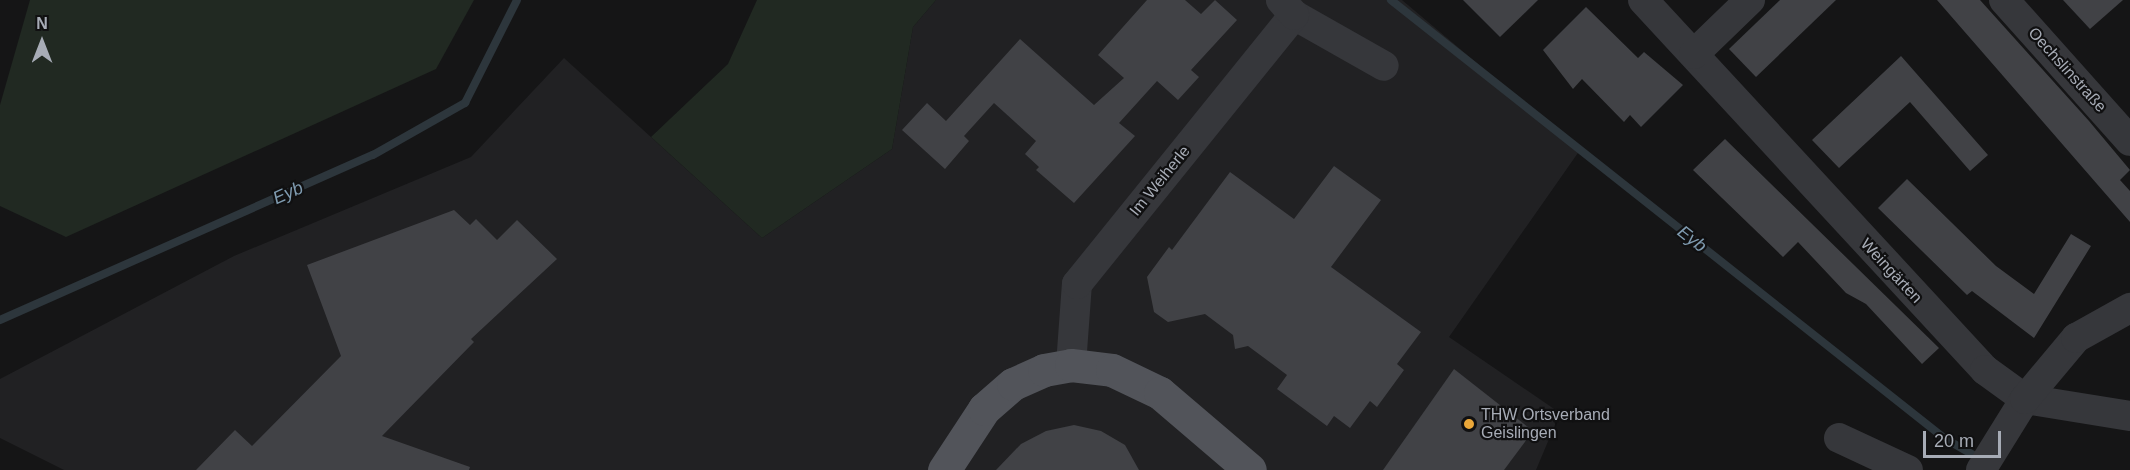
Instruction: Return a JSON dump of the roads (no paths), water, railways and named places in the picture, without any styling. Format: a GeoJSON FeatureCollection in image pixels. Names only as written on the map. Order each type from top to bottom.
{"type":"FeatureCollection","features":[{"type":"Feature","properties":{"kind":"main road"},"geometry":{"type":"LineString","coordinates":[[944,470],[984,409],[1012,384],[1044,370],[1071,364],[1112,370],[1160,393],[1250,470]]}},
{"type":"Feature","properties":{"kind":"street","name":"Weingärten"},"geometry":{"type":"LineString","coordinates":[[1642,0],[1934,318],[1985,370],[2019,410],[2130,416]]}},
{"type":"Feature","properties":{"kind":"street"},"geometry":{"type":"LineString","coordinates":[[1694,54],[1750,0]]}},
{"type":"Feature","properties":{"kind":"street","name":"Oechslinstraße"},"geometry":{"type":"LineString","coordinates":[[2004,0],[2130,141]]}},
{"type":"Feature","properties":{"kind":"street","name":"Im Weiherle"},"geometry":{"type":"LineString","coordinates":[[1071,364],[1077,284],[1287,8],[1384,66]]}},
{"type":"Feature","properties":{"kind":"street"},"geometry":{"type":"LineString","coordinates":[[1981,470],[2019,410],[2076,338],[2130,308]]}},
{"type":"Feature","properties":{"kind":"street"},"geometry":{"type":"LineString","coordinates":[[1839,438],[1908,470]]}},
{"type":"Feature","properties":{"kind":"waterway","name":"Eyb"},"geometry":{"type":"LineString","coordinates":[[0,320],[373,155],[465,103],[517,0]]}},
{"type":"Feature","properties":{"kind":"waterway","name":"Eyb"},"geometry":{"type":"LineString","coordinates":[[1391,0],[1944,438],[1982,460]]}},
{"type":"Feature","properties":{"kind":"place","name":"THW Ortsverband Geislingen"},"geometry":{"type":"Point","coordinates":[1469,424]}}]}
